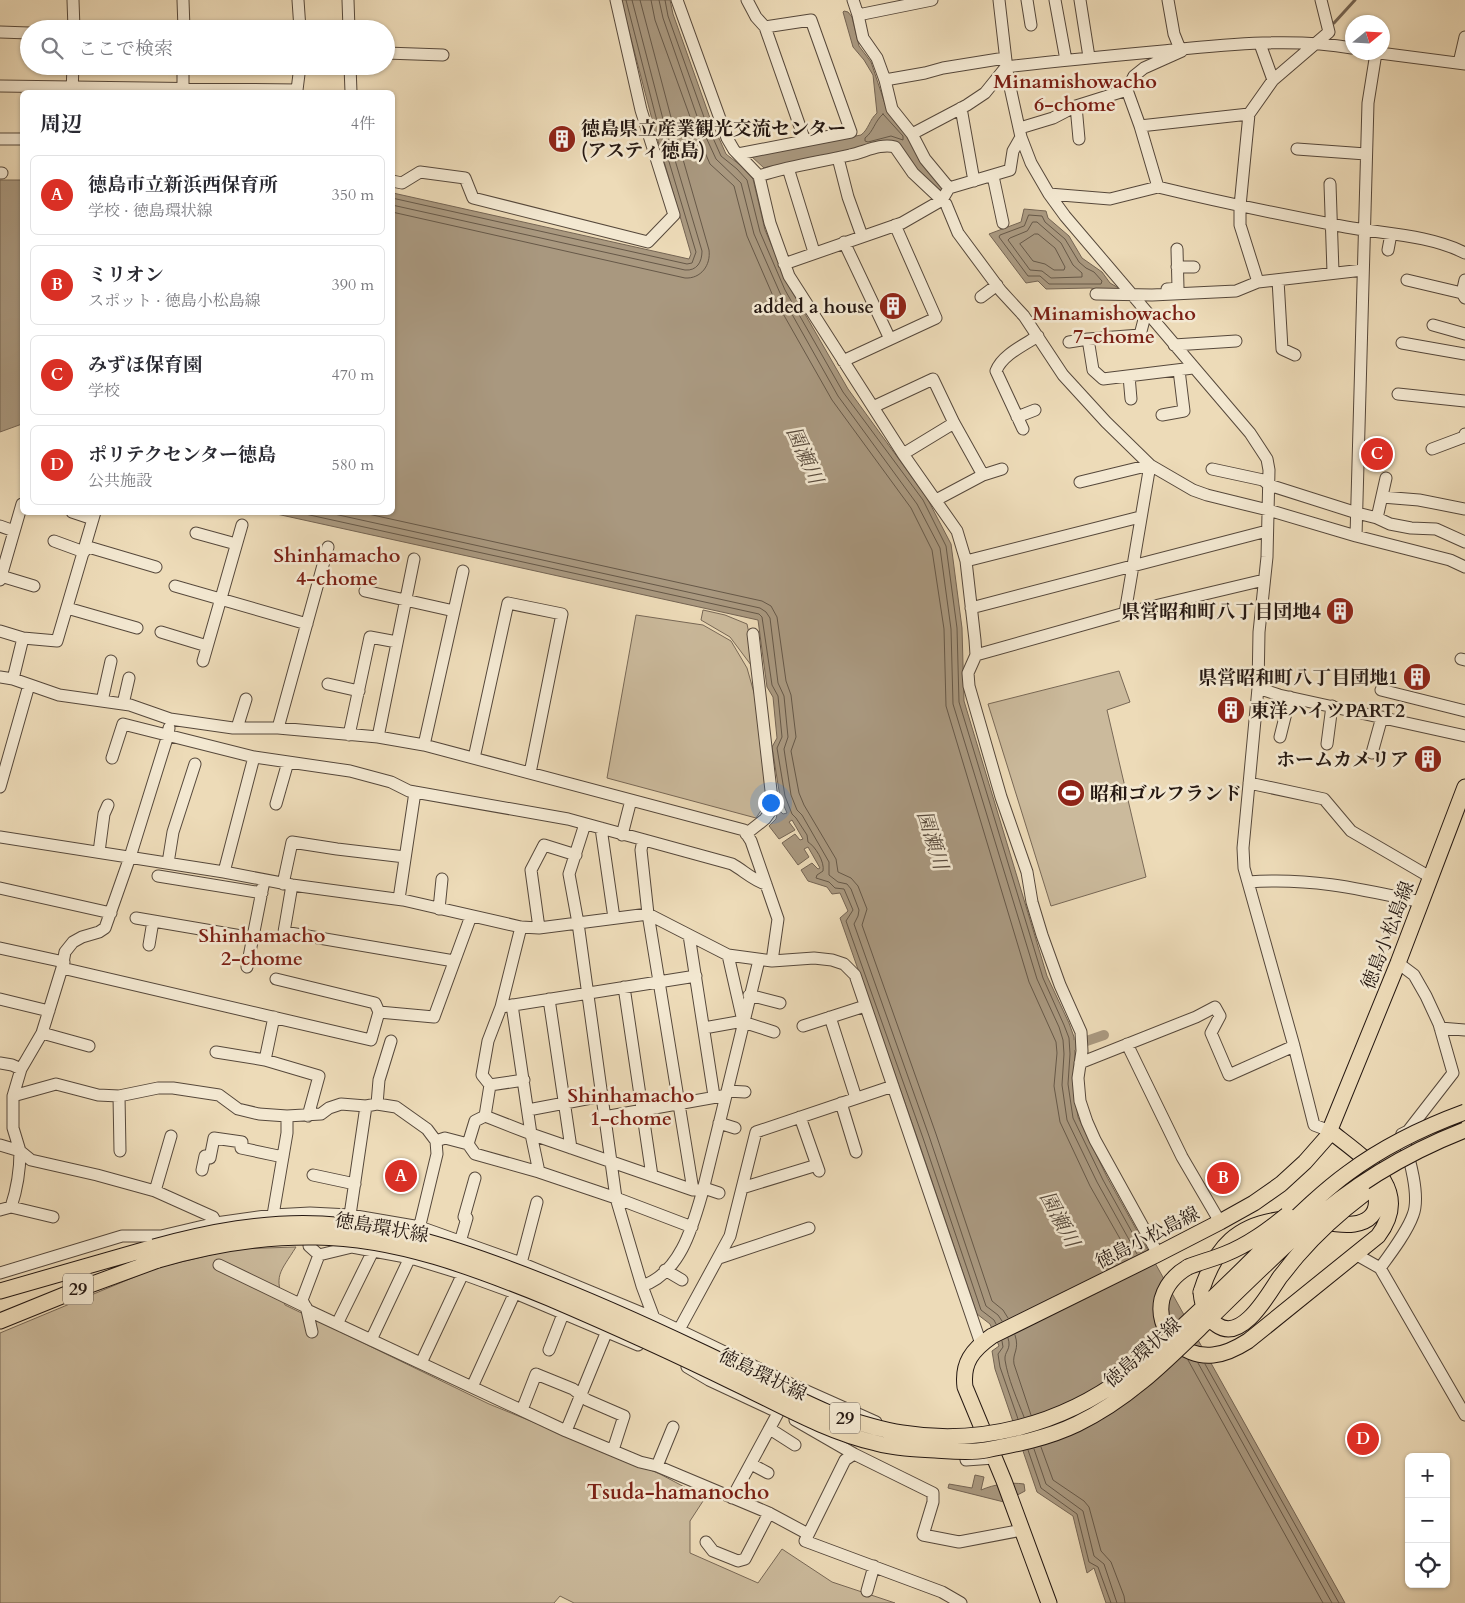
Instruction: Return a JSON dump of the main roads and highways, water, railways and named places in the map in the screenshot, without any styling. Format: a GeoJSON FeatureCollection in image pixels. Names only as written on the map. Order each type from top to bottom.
{"type":"FeatureCollection","features":[{"type":"Feature","properties":{"kind":"main road","name":"徳島小松島線"},"geometry":{"type":"LineString","coordinates":[[1046,1601],[1004,1480],[971,1404],[964,1380],[968,1360],[987,1340],[1220,1222],[1281,1184],[1305,1162],[1329,1134],[1398,963],[1430,877],[1460,814],[1465,787]]}},
{"type":"Feature","properties":{"kind":"main road","name":"徳島環状線"},"geometry":{"type":"LineString","coordinates":[[0,1321],[79,1289],[156,1254],[215,1233],[275,1224],[341,1226],[410,1237],[483,1259],[639,1322],[829,1413],[869,1426],[903,1433],[942,1437],[966,1437],[1002,1432],[1039,1422],[1077,1406],[1111,1387],[1150,1357],[1290,1223],[1348,1172],[1398,1142],[1465,1112]]}},
{"type":"Feature","properties":{"kind":"main road"},"geometry":{"type":"LineString","coordinates":[[1329,1134],[1365,1173],[1372,1184],[1377,1195],[1376,1210],[1371,1216],[1355,1224],[1338,1224],[1301,1218],[1275,1220],[1243,1230],[1224,1245],[1211,1265],[1201,1292],[1202,1304],[1214,1324],[1219,1327],[1229,1328],[1242,1324],[1258,1309],[1298,1255],[1346,1208],[1396,1169],[1461,1131]]}},
{"type":"Feature","properties":{"kind":"main road","name":"徳島環状線"},"geometry":{"type":"LineString","coordinates":[[0,1291],[156,1254],[248,1240],[280,1237],[332,1238],[406,1249],[483,1272],[600,1320],[645,1339],[800,1414],[857,1438],[883,1445],[912,1449],[954,1452],[980,1451],[1056,1433],[1077,1424],[1122,1398],[1166,1362],[1304,1229],[1340,1199],[1404,1158],[1461,1131]]}},
{"type":"Feature","properties":{"kind":"main road"},"geometry":{"type":"LineString","coordinates":[[1329,1134],[1374,1168],[1387,1184],[1392,1205],[1384,1229],[1357,1255],[1248,1341],[1232,1350],[1212,1355],[1194,1354],[1182,1349],[1172,1341],[1166,1330],[1161,1308],[1162,1298],[1173,1279],[1188,1267],[1223,1255],[1259,1236],[1310,1197],[1348,1172]]}},
{"type":"Feature","properties":{"kind":"water","name":"園瀬川"},"geometry":{"type":"Polygon","coordinates":[[[621,0],[670,0],[673,14],[710,118],[726,154],[753,179],[765,230],[790,288],[848,389],[927,498],[951,544],[962,628],[964,701],[1047,976],[1074,1037],[1073,1084],[1078,1117],[1107,1177],[1345,1603],[1106,1603],[1094,1568],[1087,1573],[1073,1516],[1037,1492],[995,1369],[992,1351],[999,1346],[990,1324],[977,1314],[840,918],[848,911],[840,893],[832,894],[827,887],[808,881],[801,870],[812,863],[818,869],[820,868],[808,847],[804,849],[809,857],[798,865],[782,843],[795,834],[800,840],[803,839],[792,820],[789,822],[795,830],[779,839],[769,826],[776,819],[778,809],[783,814],[787,813],[780,797],[772,747],[777,738],[773,697],[767,687],[758,620],[281,515],[395,515],[395,193],[689,259],[691,254],[654,127],[621,0]]]}},
{"type":"Feature","properties":{"kind":"water"},"geometry":{"type":"Polygon","coordinates":[[[844,11],[848,12],[852,17],[859,46],[871,62],[887,110],[910,136],[943,188],[939,193],[922,178],[903,150],[808,159],[764,168],[751,156],[861,135],[877,113],[873,75],[853,47],[844,11]]]}},
{"type":"Feature","properties":{"kind":"water"},"geometry":{"type":"Polygon","coordinates":[[[0,180],[20,180],[20,425],[0,432],[0,180]]]}},
{"type":"Feature","properties":{"kind":"water"},"geometry":{"type":"Polygon","coordinates":[[[1024,209],[1046,211],[1048,218],[1069,236],[1082,258],[1102,272],[1110,283],[1122,290],[1118,292],[1090,288],[1046,289],[1038,281],[1026,283],[989,234],[1021,222],[1024,209]]]}},
{"type":"Feature","properties":{"kind":"water"},"geometry":{"type":"Polygon","coordinates":[[[975,1475],[984,1477],[981,1490],[1013,1483],[1024,1484],[1025,1491],[1004,1502],[948,1488],[949,1484],[972,1488],[975,1475]]]}},
{"type":"Feature","properties":{"kind":"waterway"},"geometry":{"type":"LineString","coordinates":[[1334,23],[1355,0]]}},
{"type":"Feature","properties":{"kind":"waterway"},"geometry":{"type":"LineString","coordinates":[[1075,1045],[1104,1035]]}},
{"type":"Feature","properties":{"kind":"place","name":"徳島県立産業観光交流センター (アスティ徳島)"},"geometry":{"type":"Point","coordinates":[562,139]}},
{"type":"Feature","properties":{"kind":"place","name":"added a house"},"geometry":{"type":"Point","coordinates":[893,306]}},
{"type":"Feature","properties":{"kind":"place","name":"みずほ保育園"},"geometry":{"type":"Point","coordinates":[1377,454]}},
{"type":"Feature","properties":{"kind":"place","name":"県営昭和町八丁目団地4"},"geometry":{"type":"Point","coordinates":[1340,611]}},
{"type":"Feature","properties":{"kind":"place","name":"県営昭和町八丁目団地1"},"geometry":{"type":"Point","coordinates":[1417,677]}},
{"type":"Feature","properties":{"kind":"place","name":"東洋ハイツPART2"},"geometry":{"type":"Point","coordinates":[1231,710]}},
{"type":"Feature","properties":{"kind":"place","name":"ホームカメリア"},"geometry":{"type":"Point","coordinates":[1428,759]}},
{"type":"Feature","properties":{"kind":"place","name":"昭和ゴルフランド"},"geometry":{"type":"Point","coordinates":[1071,793]}},
{"type":"Feature","properties":{"kind":"place","name":"徳島市立新浜西保育所"},"geometry":{"type":"Point","coordinates":[401,1176]}},
{"type":"Feature","properties":{"kind":"place","name":"ミリオン"},"geometry":{"type":"Point","coordinates":[1223,1178]}},
{"type":"Feature","properties":{"kind":"place","name":"ポリテクセンター徳島"},"geometry":{"type":"Point","coordinates":[1363,1439]}},
{"type":"Feature","properties":{"kind":"district","name":"Minamishowacho 6-chome"},"geometry":{"type":"Point","coordinates":[1075,92]}},
{"type":"Feature","properties":{"kind":"district","name":"Minamishowacho 7-chome"},"geometry":{"type":"Point","coordinates":[1114,324]}},
{"type":"Feature","properties":{"kind":"district","name":"Shinhamacho 4-chome"},"geometry":{"type":"Point","coordinates":[337,566]}},
{"type":"Feature","properties":{"kind":"district","name":"Shinhamacho 2-chome"},"geometry":{"type":"Point","coordinates":[262,946]}},
{"type":"Feature","properties":{"kind":"district","name":"Shinhamacho 1-chome"},"geometry":{"type":"Point","coordinates":[631,1106]}},
{"type":"Feature","properties":{"kind":"district","name":"Tsuda-hamanocho"},"geometry":{"type":"Point","coordinates":[678,1492]}}]}
